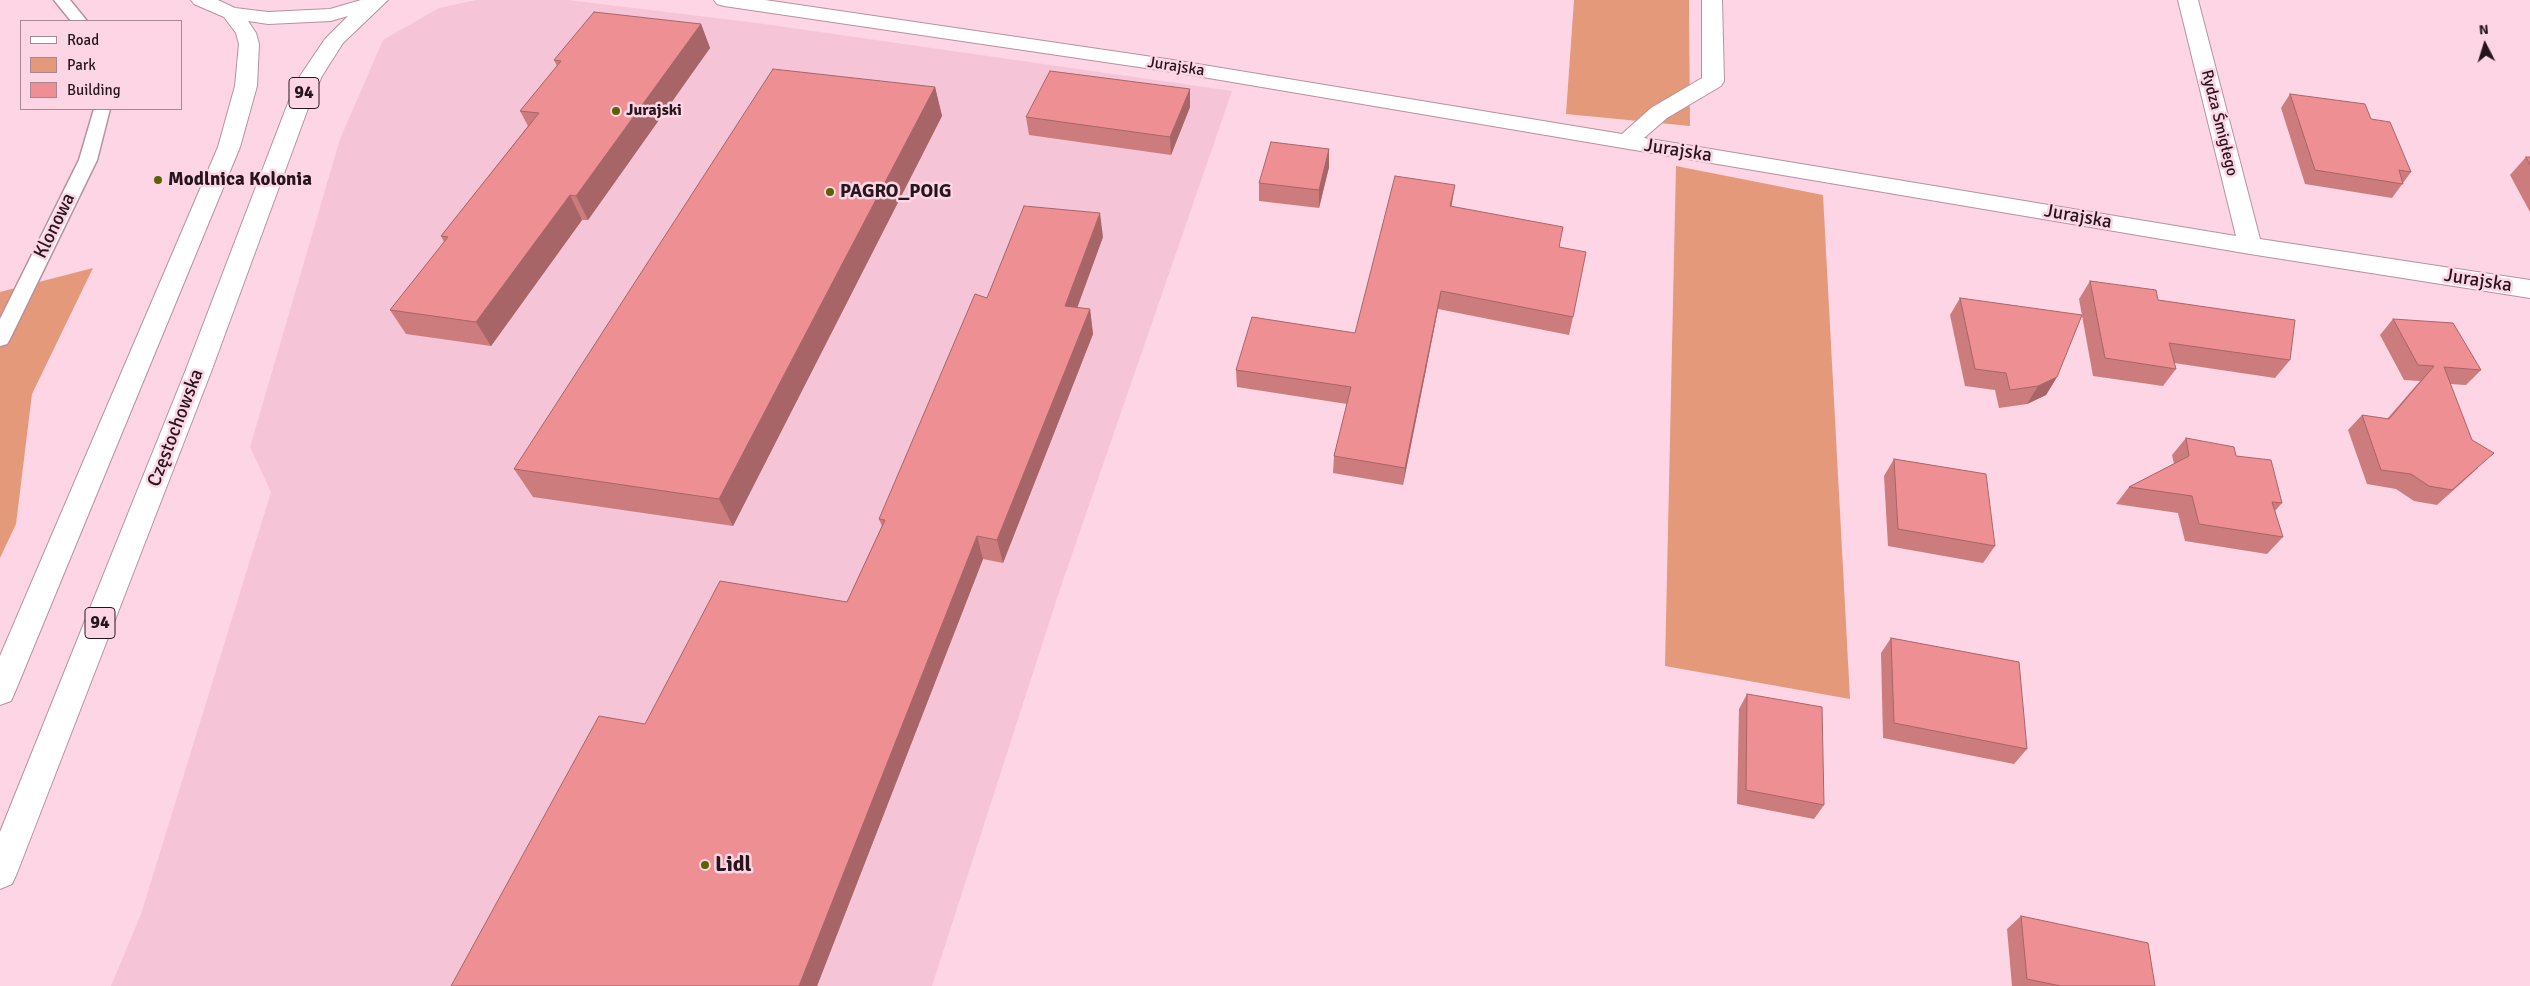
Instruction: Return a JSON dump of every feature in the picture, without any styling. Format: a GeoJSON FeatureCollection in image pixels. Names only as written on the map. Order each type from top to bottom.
{"type":"FeatureCollection","features":[{"type":"Feature","properties":{"kind":"street","name":"94"},"geometry":{"type":"LineString","coordinates":[[201,0],[231,13],[268,18],[300,18],[330,15],[379,0]]}},
{"type":"Feature","properties":{"kind":"street","name":"Częstochowska"},"geometry":{"type":"LineString","coordinates":[[0,872],[198,372],[299,103],[311,76],[335,39],[379,0]]}},
{"type":"Feature","properties":{"kind":"street","name":"Jurajska"},"geometry":{"type":"LineString","coordinates":[[724,0],[1173,66],[2250,246],[2530,289]]}},
{"type":"Feature","properties":{"kind":"street","name":"Jurajska"},"geometry":{"type":"LineString","coordinates":[[1626,142],[1659,113],[1714,81],[1712,0]]}},
{"type":"Feature","properties":{"kind":"street","name":"Rydza Śmigłego"},"geometry":{"type":"LineString","coordinates":[[2188,0],[2250,246]]}},
{"type":"Feature","properties":{"kind":"street","name":"94"},"geometry":{"type":"LineString","coordinates":[[0,692],[229,147],[246,86],[249,44],[246,33],[231,13]]}},
{"type":"Feature","properties":{"kind":"lane"},"geometry":{"type":"LineString","coordinates":[[62,0],[78,20]]}},
{"type":"Feature","properties":{"kind":"lane","name":"Klonowa"},"geometry":{"type":"LineString","coordinates":[[0,340],[88,160],[102,110]]}},
{"type":"Feature","properties":{"kind":"shaded area"},"geometry":{"type":"Polygon","coordinates":[[[476,0],[568,0],[757,23],[1232,91],[1058,595],[932,986],[111,986],[141,914],[271,492],[250,447],[340,139],[383,40],[439,8],[476,0]]]}},
{"type":"Feature","properties":{"kind":"green space"},"geometry":{"type":"Polygon","coordinates":[[[1574,0],[1689,0],[1690,126],[1566,114],[1574,0]]]}},
{"type":"Feature","properties":{"kind":"green space"},"geometry":{"type":"Polygon","coordinates":[[[1676,166],[1823,195],[1850,699],[1665,666],[1676,166]]]}},
{"type":"Feature","properties":{"kind":"green space"},"geometry":{"type":"Polygon","coordinates":[[[93,268],[32,394],[16,524],[0,558],[0,292],[93,268]]]}},
{"type":"Feature","properties":{"kind":"building"},"geometry":{"type":"Polygon","coordinates":[[[594,12],[701,24],[576,196],[570,195],[476,322],[390,310],[448,237],[441,236],[539,113],[520,111],[561,61],[554,60],[594,12]]]}},
{"type":"Feature","properties":{"kind":"building"},"geometry":{"type":"Polygon","coordinates":[[[773,69],[935,87],[719,499],[514,469],[773,69]]]}},
{"type":"Feature","properties":{"kind":"building"},"geometry":{"type":"Polygon","coordinates":[[[1050,71],[1190,89],[1170,137],[1026,117],[1050,71]]]}},
{"type":"Feature","properties":{"kind":"building"},"geometry":{"type":"Polygon","coordinates":[[[2290,94],[2365,104],[2371,119],[2390,122],[2411,172],[2399,170],[2403,184],[2315,170],[2290,94]]]}},
{"type":"Feature","properties":{"kind":"building"},"geometry":{"type":"Polygon","coordinates":[[[1271,142],[1329,149],[1319,190],[1259,183],[1271,142]]]}},
{"type":"Feature","properties":{"kind":"building"},"geometry":{"type":"Polygon","coordinates":[[[2526,157],[2530,157],[2530,165],[2526,157]]]}},
{"type":"Feature","properties":{"kind":"building"},"geometry":{"type":"Polygon","coordinates":[[[1395,176],[1455,185],[1450,206],[1563,227],[1559,247],[1586,252],[1573,317],[1441,291],[1405,468],[1334,456],[1351,387],[1236,370],[1252,317],[1355,333],[1395,176]]]}},
{"type":"Feature","properties":{"kind":"building","name":"Lidl"},"geometry":{"type":"Polygon","coordinates":[[[1024,206],[1100,213],[1065,306],[1090,309],[997,540],[977,536],[799,986],[451,986],[599,716],[645,724],[720,581],[847,602],[885,520],[879,519],[975,294],[987,298],[1024,206]]]}},
{"type":"Feature","properties":{"kind":"building"},"geometry":{"type":"Polygon","coordinates":[[[2090,281],[2156,290],[2158,300],[2295,320],[2290,360],[2169,343],[2176,369],[2105,358],[2090,281]]]}},
{"type":"Feature","properties":{"kind":"building"},"geometry":{"type":"Polygon","coordinates":[[[1960,298],[2082,315],[2057,377],[2038,386],[2010,390],[2006,373],[1975,369],[1960,298]]]}},
{"type":"Feature","properties":{"kind":"building"},"geometry":{"type":"Polygon","coordinates":[[[2393,319],[2453,323],[2481,370],[2444,367],[2472,440],[2494,453],[2452,490],[2429,486],[2411,474],[2381,470],[2362,415],[2389,419],[2434,366],[2418,365],[2393,319]]]}},
{"type":"Feature","properties":{"kind":"building"},"geometry":{"type":"Polygon","coordinates":[[[2186,438],[2234,447],[2236,456],[2271,460],[2282,503],[2272,502],[2283,537],[2199,524],[2192,496],[2129,487],[2189,456],[2186,438]]]}},
{"type":"Feature","properties":{"kind":"building"},"geometry":{"type":"Polygon","coordinates":[[[1894,459],[1986,474],[1995,546],[1898,529],[1894,459]]]}},
{"type":"Feature","properties":{"kind":"building"},"geometry":{"type":"Polygon","coordinates":[[[1891,638],[2019,662],[2027,749],[1894,723],[1891,638]]]}},
{"type":"Feature","properties":{"kind":"building"},"geometry":{"type":"Polygon","coordinates":[[[1747,694],[1822,707],[1824,805],[1746,790],[1747,694]]]}},
{"type":"Feature","properties":{"kind":"building"},"geometry":{"type":"Polygon","coordinates":[[[2021,916],[2148,943],[2155,986],[2061,986],[2027,979],[2021,916]]]}},
{"type":"Feature","properties":{"kind":"place","name":"Jurajski"},"geometry":{"type":"Point","coordinates":[616,111]}},
{"type":"Feature","properties":{"kind":"place","name":"Modlnica Kolonia"},"geometry":{"type":"Point","coordinates":[158,180]}},
{"type":"Feature","properties":{"kind":"place","name":"PAGRO_POIG"},"geometry":{"type":"Point","coordinates":[830,192]}},
{"type":"Feature","properties":{"kind":"place","name":"Lidl"},"geometry":{"type":"Point","coordinates":[705,865]}}]}
